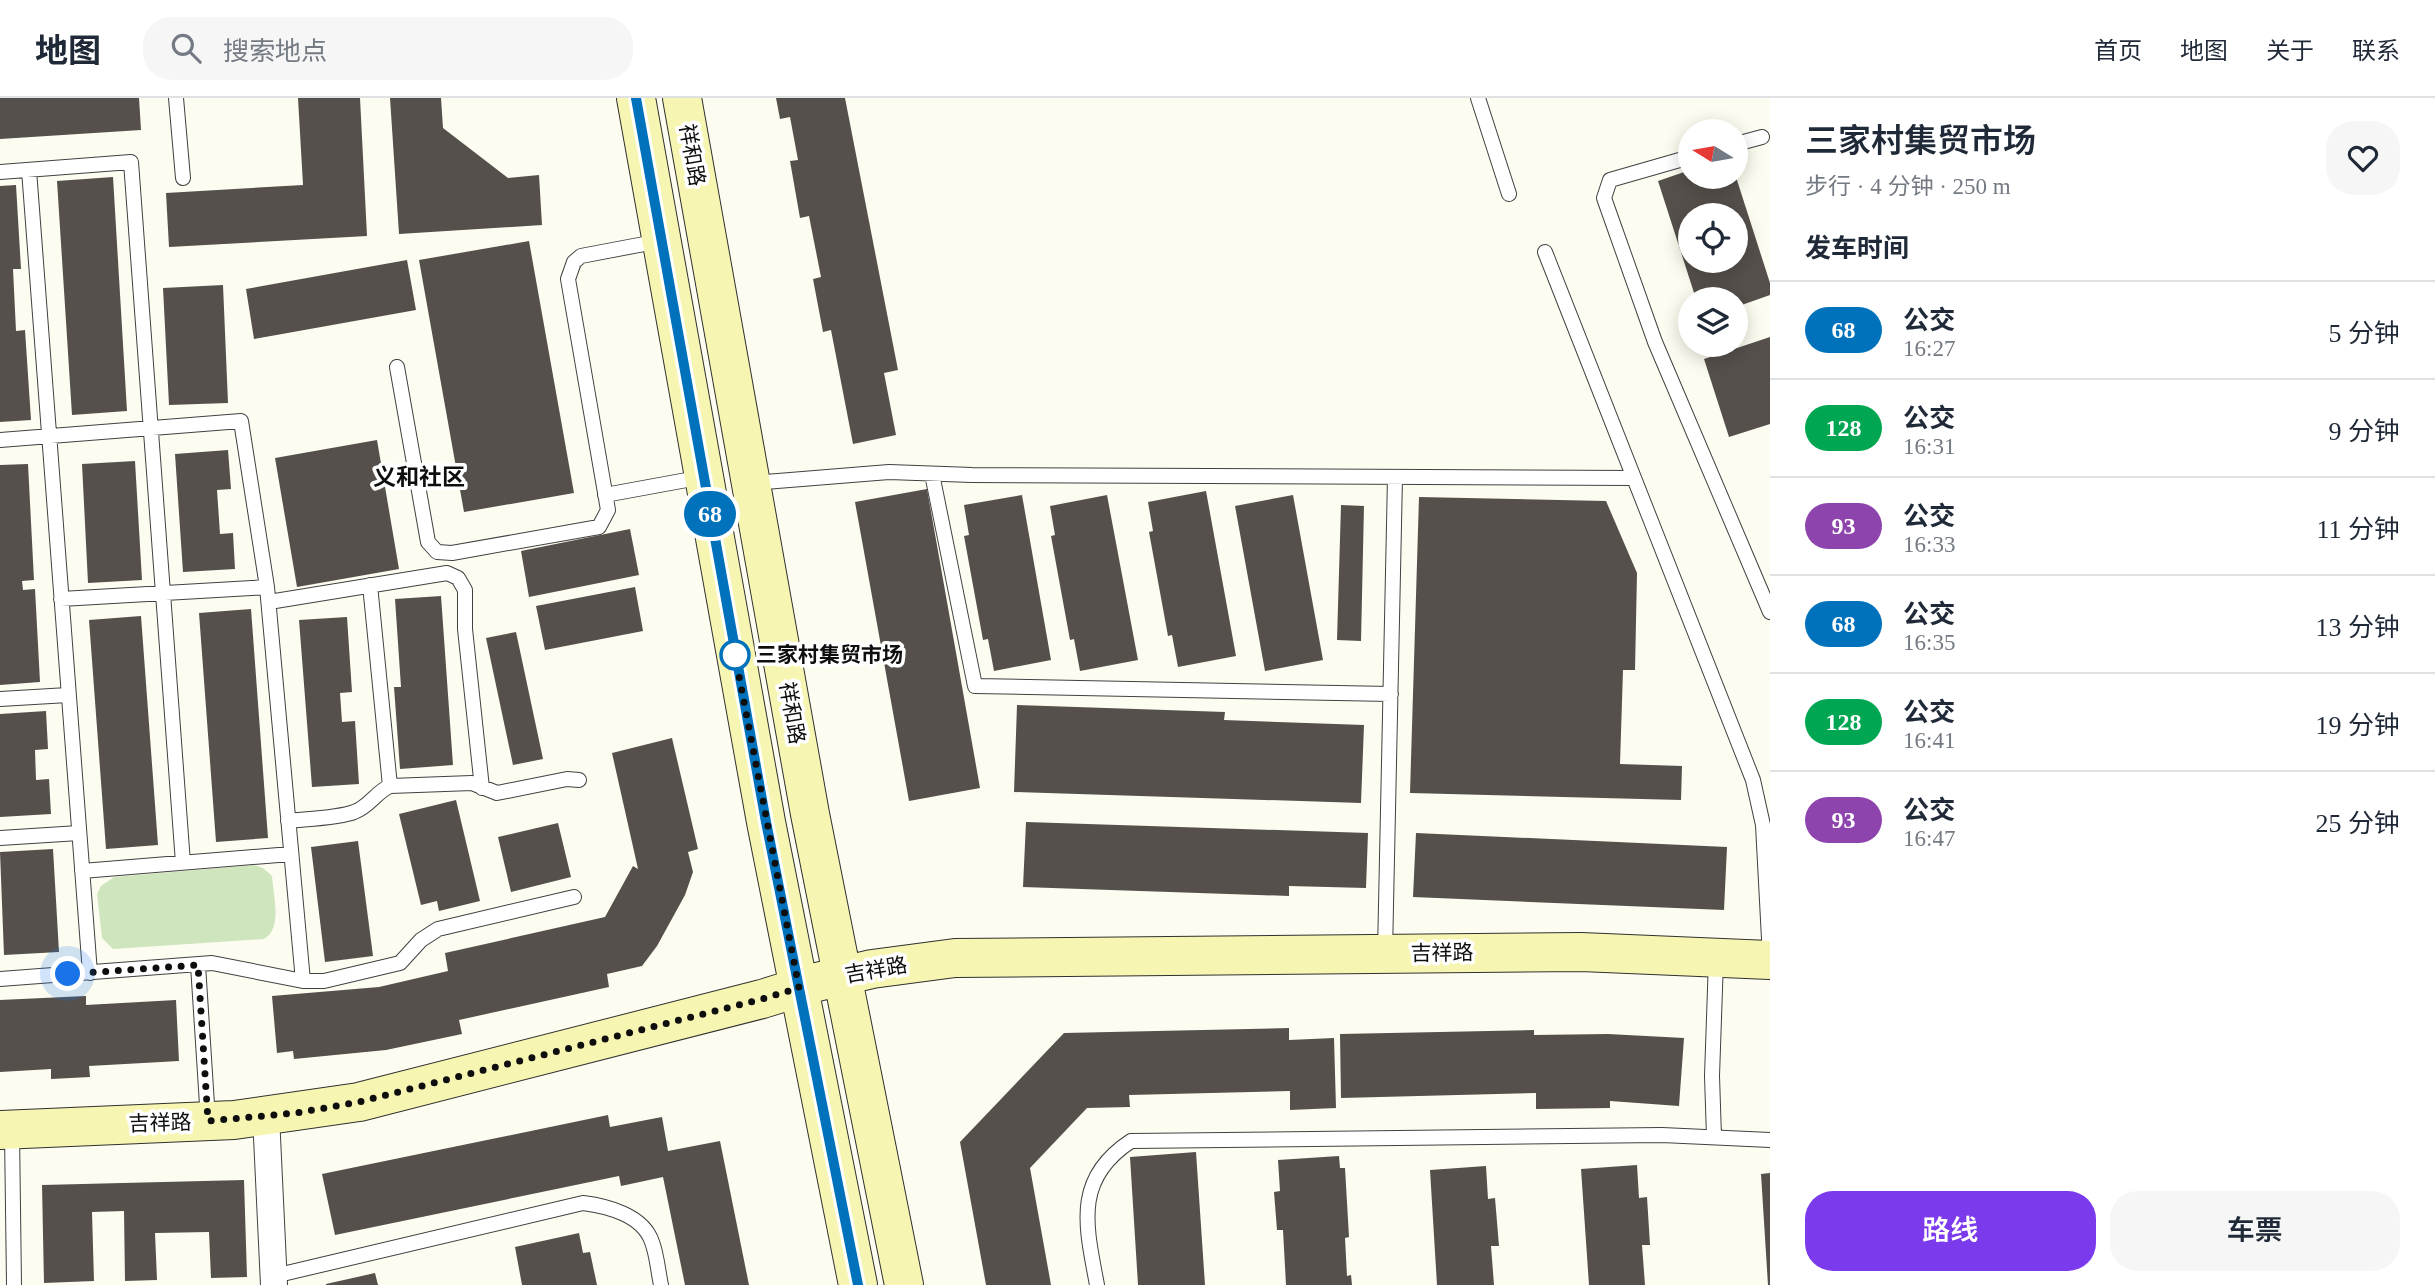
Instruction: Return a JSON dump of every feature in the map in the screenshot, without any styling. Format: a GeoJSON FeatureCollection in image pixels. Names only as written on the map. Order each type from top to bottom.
{"type":"FeatureCollection","features":[{"type":"Feature","properties":{"kind":"main road"},"geometry":{"type":"LineString","coordinates":[[636,98],[766,822],[858,1285]]}},
{"type":"Feature","properties":{"kind":"main road","name":"祥和路"},"geometry":{"type":"LineString","coordinates":[[682,98],[807,801],[904,1285]]}},
{"type":"Feature","properties":{"kind":"main road","name":"吉祥路"},"geometry":{"type":"LineString","coordinates":[[6,1130],[208,1121],[267,1116],[359,1102],[749,1003],[842,976],[872,969],[955,958],[1581,952],[1770,960]]}},
{"type":"Feature","properties":{"kind":"street"},"geometry":{"type":"LineString","coordinates":[[267,1116],[274,1280]]}},
{"type":"Feature","properties":{"kind":"lane"},"geometry":{"type":"LineString","coordinates":[[176,98],[183,178]]}},
{"type":"Feature","properties":{"kind":"lane"},"geometry":{"type":"LineString","coordinates":[[1478,98],[1508,194]]}},
{"type":"Feature","properties":{"kind":"lane"},"geometry":{"type":"LineString","coordinates":[[1748,141],[1762,137]]}},
{"type":"Feature","properties":{"kind":"lane"},"geometry":{"type":"LineString","coordinates":[[1678,160],[1610,180],[1604,198],[1655,342],[1770,612]]}},
{"type":"Feature","properties":{"kind":"lane"},"geometry":{"type":"LineString","coordinates":[[0,172],[131,162],[183,863]]}},
{"type":"Feature","properties":{"kind":"lane"},"geometry":{"type":"LineString","coordinates":[[29,170],[90,973]]}},
{"type":"Feature","properties":{"kind":"lane"},"geometry":{"type":"LineString","coordinates":[[397,368],[428,542],[437,552],[452,552],[599,527],[608,510],[568,279],[574,262],[581,256],[662,241]]}},
{"type":"Feature","properties":{"kind":"lane"},"geometry":{"type":"LineString","coordinates":[[1545,252],[1753,780],[1763,825],[1770,960]]}},
{"type":"Feature","properties":{"kind":"lane"},"geometry":{"type":"LineString","coordinates":[[0,440],[242,421],[267,587],[303,981]]}},
{"type":"Feature","properties":{"kind":"lane"},"geometry":{"type":"LineString","coordinates":[[750,483],[889,472],[1634,478]]}},
{"type":"Feature","properties":{"kind":"lane"},"geometry":{"type":"LineString","coordinates":[[932,474],[975,686],[1391,694]]}},
{"type":"Feature","properties":{"kind":"lane"},"geometry":{"type":"LineString","coordinates":[[605,495],[703,477]]}},
{"type":"Feature","properties":{"kind":"lane"},"geometry":{"type":"LineString","coordinates":[[1385,954],[1395,477]]}},
{"type":"Feature","properties":{"kind":"lane"},"geometry":{"type":"LineString","coordinates":[[268,602],[447,573],[457,578],[466,590],[465,629],[482,788]]}},
{"type":"Feature","properties":{"kind":"lane"},"geometry":{"type":"LineString","coordinates":[[370,585],[390,786]]}},
{"type":"Feature","properties":{"kind":"lane"},"geometry":{"type":"LineString","coordinates":[[61,599],[267,587]]}},
{"type":"Feature","properties":{"kind":"lane"},"geometry":{"type":"LineString","coordinates":[[0,699],[68,695]]}},
{"type":"Feature","properties":{"kind":"lane"},"geometry":{"type":"LineString","coordinates":[[288,821],[354,813],[390,786],[472,783],[497,793],[566,779],[579,780]]}},
{"type":"Feature","properties":{"kind":"lane"},"geometry":{"type":"LineString","coordinates":[[0,838],[79,833]]}},
{"type":"Feature","properties":{"kind":"lane"},"geometry":{"type":"LineString","coordinates":[[82,871],[291,855]]}},
{"type":"Feature","properties":{"kind":"lane"},"geometry":{"type":"LineString","coordinates":[[0,979],[212,963],[303,981],[324,981],[400,963],[421,940],[438,929],[574,897]]}},
{"type":"Feature","properties":{"kind":"lane"},"geometry":{"type":"LineString","coordinates":[[1714,1137],[1716,957]]}},
{"type":"Feature","properties":{"kind":"lane"},"geometry":{"type":"LineString","coordinates":[[198,965],[208,1121]]}},
{"type":"Feature","properties":{"kind":"lane"},"geometry":{"type":"LineString","coordinates":[[6,1130],[14,1285]]}},
{"type":"Feature","properties":{"kind":"lane"},"geometry":{"type":"LineString","coordinates":[[1097,1285],[1087,1231],[1089,1194],[1105,1162],[1116,1150],[1131,1141],[1662,1135],[1770,1140]]}},
{"type":"Feature","properties":{"kind":"lane"},"geometry":{"type":"LineString","coordinates":[[274,1280],[583,1203],[614,1209],[641,1226],[652,1239],[661,1285]]}},
{"type":"Feature","properties":{"kind":"green space"},"geometry":{"type":"Polygon","coordinates":[[[254,865],[263,868],[272,876],[275,919],[270,934],[264,939],[113,949],[102,938],[97,894],[101,886],[114,877],[254,865]]]}},
{"type":"Feature","properties":{"kind":"building"},"geometry":{"type":"Polygon","coordinates":[[[0,98],[139,98],[141,130],[0,139],[0,98]]]}},
{"type":"Feature","properties":{"kind":"building"},"geometry":{"type":"Polygon","coordinates":[[[298,98],[360,98],[367,236],[169,247],[166,193],[303,185],[298,98]]]}},
{"type":"Feature","properties":{"kind":"building"},"geometry":{"type":"Polygon","coordinates":[[[390,98],[441,98],[443,128],[508,178],[539,175],[542,225],[399,234],[390,98]]]}},
{"type":"Feature","properties":{"kind":"building"},"geometry":{"type":"Polygon","coordinates":[[[776,98],[845,98],[898,370],[884,373],[896,435],[853,444],[831,330],[823,332],[813,279],[821,277],[809,216],[800,218],[790,161],[798,160],[790,117],[780,119],[776,98]]]}},
{"type":"Feature","properties":{"kind":"building"},"geometry":{"type":"Polygon","coordinates":[[[1678,174],[1678,189],[1740,189],[1744,203],[1678,203],[1678,243],[1658,181],[1678,174]]]}},
{"type":"Feature","properties":{"kind":"building"},"geometry":{"type":"Polygon","coordinates":[[[113,177],[127,411],[72,415],[57,181],[113,177]]]}},
{"type":"Feature","properties":{"kind":"building"},"geometry":{"type":"Polygon","coordinates":[[[16,185],[21,269],[13,269],[16,331],[25,330],[31,420],[0,422],[0,186],[16,185]]]}},
{"type":"Feature","properties":{"kind":"building"},"geometry":{"type":"Polygon","coordinates":[[[1748,214],[1770,283],[1770,295],[1748,303],[1748,287],[1692,287],[1688,273],[1748,273],[1748,214]]]}},
{"type":"Feature","properties":{"kind":"building"},"geometry":{"type":"Polygon","coordinates":[[[529,241],[574,493],[464,512],[419,260],[529,241]]]}},
{"type":"Feature","properties":{"kind":"building"},"geometry":{"type":"Polygon","coordinates":[[[407,260],[416,310],[254,339],[246,289],[407,260]]]}},
{"type":"Feature","properties":{"kind":"building"},"geometry":{"type":"Polygon","coordinates":[[[223,285],[228,403],[169,405],[163,288],[223,285]]]}},
{"type":"Feature","properties":{"kind":"building"},"geometry":{"type":"Polygon","coordinates":[[[1770,337],[1770,424],[1729,437],[1704,359],[1748,357],[1748,344],[1770,337]]]}},
{"type":"Feature","properties":{"kind":"building"},"geometry":{"type":"Polygon","coordinates":[[[377,440],[399,569],[297,587],[275,458],[377,440]]]}},
{"type":"Feature","properties":{"kind":"building"},"geometry":{"type":"Polygon","coordinates":[[[228,450],[231,489],[217,490],[220,534],[233,533],[235,569],[183,572],[175,454],[228,450]]]}},
{"type":"Feature","properties":{"kind":"building"},"geometry":{"type":"Polygon","coordinates":[[[135,461],[142,580],[88,583],[82,464],[135,461]]]}},
{"type":"Feature","properties":{"kind":"building"},"geometry":{"type":"Polygon","coordinates":[[[28,464],[34,580],[22,581],[23,590],[35,589],[40,682],[0,685],[0,465],[28,464]]]}},
{"type":"Feature","properties":{"kind":"building"},"geometry":{"type":"Polygon","coordinates":[[[927,489],[980,788],[909,801],[855,502],[927,489]]]}},
{"type":"Feature","properties":{"kind":"building"},"geometry":{"type":"Polygon","coordinates":[[[1206,491],[1236,656],[1178,667],[1172,635],[1168,636],[1149,532],[1153,531],[1148,502],[1206,491]]]}},
{"type":"Feature","properties":{"kind":"building"},"geometry":{"type":"Polygon","coordinates":[[[1022,495],[1051,660],[994,671],[988,639],[983,640],[964,536],[969,535],[964,505],[1022,495]]]}},
{"type":"Feature","properties":{"kind":"building"},"geometry":{"type":"Polygon","coordinates":[[[1107,495],[1138,660],[1080,671],[1074,639],[1070,640],[1051,536],[1055,535],[1050,506],[1107,495]]]}},
{"type":"Feature","properties":{"kind":"building"},"geometry":{"type":"Polygon","coordinates":[[[1293,495],[1323,660],[1265,671],[1235,506],[1293,495]]]}},
{"type":"Feature","properties":{"kind":"building"},"geometry":{"type":"Polygon","coordinates":[[[1419,497],[1606,501],[1637,573],[1635,670],[1623,670],[1620,764],[1682,766],[1681,800],[1410,793],[1419,497]]]}},
{"type":"Feature","properties":{"kind":"building"},"geometry":{"type":"Polygon","coordinates":[[[1341,505],[1364,506],[1361,641],[1337,640],[1341,505]]]}},
{"type":"Feature","properties":{"kind":"building"},"geometry":{"type":"Polygon","coordinates":[[[630,529],[639,575],[529,597],[521,551],[630,529]]]}},
{"type":"Feature","properties":{"kind":"building"},"geometry":{"type":"Polygon","coordinates":[[[635,587],[643,631],[545,650],[536,606],[635,587]]]}},
{"type":"Feature","properties":{"kind":"building"},"geometry":{"type":"Polygon","coordinates":[[[441,596],[453,765],[400,769],[394,687],[401,687],[395,599],[441,596]]]}},
{"type":"Feature","properties":{"kind":"building"},"geometry":{"type":"Polygon","coordinates":[[[251,609],[268,838],[216,842],[199,613],[251,609]]]}},
{"type":"Feature","properties":{"kind":"building"},"geometry":{"type":"Polygon","coordinates":[[[141,616],[158,845],[106,849],[89,620],[141,616]]]}},
{"type":"Feature","properties":{"kind":"building"},"geometry":{"type":"Polygon","coordinates":[[[347,617],[352,692],[340,693],[342,722],[355,721],[359,784],[312,787],[299,620],[347,617]]]}},
{"type":"Feature","properties":{"kind":"building"},"geometry":{"type":"Polygon","coordinates":[[[516,632],[543,759],[513,765],[486,638],[516,632]]]}},
{"type":"Feature","properties":{"kind":"building"},"geometry":{"type":"Polygon","coordinates":[[[1017,705],[1225,712],[1224,720],[1364,725],[1361,803],[1014,792],[1017,705]]]}},
{"type":"Feature","properties":{"kind":"building"},"geometry":{"type":"Polygon","coordinates":[[[46,711],[48,749],[35,750],[36,780],[49,779],[51,814],[0,817],[0,714],[46,711]]]}},
{"type":"Feature","properties":{"kind":"building"},"geometry":{"type":"Polygon","coordinates":[[[672,738],[698,849],[688,852],[693,872],[685,895],[657,946],[642,966],[607,974],[609,987],[459,1020],[462,1034],[386,1050],[294,1059],[293,1051],[277,1053],[272,996],[379,987],[448,971],[445,953],[605,917],[633,866],[638,869],[612,753],[672,738]]]}},
{"type":"Feature","properties":{"kind":"building"},"geometry":{"type":"Polygon","coordinates":[[[456,800],[480,901],[439,911],[437,901],[421,905],[399,814],[456,800]]]}},
{"type":"Feature","properties":{"kind":"building"},"geometry":{"type":"Polygon","coordinates":[[[1026,822],[1368,833],[1366,888],[1289,886],[1289,896],[1023,887],[1026,822]]]}},
{"type":"Feature","properties":{"kind":"building"},"geometry":{"type":"Polygon","coordinates":[[[558,823],[571,877],[511,892],[498,837],[558,823]]]}},
{"type":"Feature","properties":{"kind":"building"},"geometry":{"type":"Polygon","coordinates":[[[1416,833],[1727,847],[1724,910],[1413,897],[1416,833]]]}},
{"type":"Feature","properties":{"kind":"building"},"geometry":{"type":"Polygon","coordinates":[[[358,841],[373,956],[325,962],[311,847],[358,841]]]}},
{"type":"Feature","properties":{"kind":"building"},"geometry":{"type":"Polygon","coordinates":[[[53,849],[59,952],[4,955],[0,852],[53,849]]]}},
{"type":"Feature","properties":{"kind":"building"},"geometry":{"type":"Polygon","coordinates":[[[86,996],[86,1005],[176,1000],[179,1061],[89,1066],[90,1077],[51,1079],[51,1069],[0,1072],[0,1000],[86,996]]]}},
{"type":"Feature","properties":{"kind":"building"},"geometry":{"type":"Polygon","coordinates":[[[1289,1028],[1289,1040],[1334,1038],[1336,1108],[1290,1110],[1290,1091],[1129,1095],[1130,1107],[1087,1108],[1030,1168],[1051,1285],[986,1285],[960,1142],[1064,1033],[1289,1028]]]}},
{"type":"Feature","properties":{"kind":"building"},"geometry":{"type":"Polygon","coordinates":[[[1534,1030],[1534,1035],[1608,1034],[1684,1038],[1679,1106],[1610,1101],[1610,1108],[1536,1109],[1536,1093],[1341,1098],[1340,1034],[1534,1030]]]}},
{"type":"Feature","properties":{"kind":"building"},"geometry":{"type":"Polygon","coordinates":[[[608,1115],[610,1127],[662,1117],[668,1151],[720,1141],[749,1285],[685,1285],[663,1177],[621,1186],[619,1176],[335,1235],[322,1174],[608,1115]]]}},
{"type":"Feature","properties":{"kind":"building"},"geometry":{"type":"Polygon","coordinates":[[[1196,1152],[1205,1285],[1138,1285],[1130,1157],[1196,1152]]]}},
{"type":"Feature","properties":{"kind":"building"},"geometry":{"type":"Polygon","coordinates":[[[1339,1156],[1340,1168],[1345,1168],[1349,1237],[1345,1238],[1347,1276],[1351,1275],[1352,1285],[1286,1285],[1283,1230],[1277,1230],[1274,1192],[1280,1191],[1278,1160],[1339,1156]]]}},
{"type":"Feature","properties":{"kind":"building"},"geometry":{"type":"Polygon","coordinates":[[[1637,1165],[1639,1198],[1647,1197],[1650,1245],[1642,1245],[1645,1285],[1589,1285],[1581,1169],[1637,1165]]]}},
{"type":"Feature","properties":{"kind":"building"},"geometry":{"type":"Polygon","coordinates":[[[1486,1166],[1488,1199],[1495,1198],[1499,1246],[1491,1246],[1494,1285],[1437,1285],[1430,1170],[1486,1166]]]}},
{"type":"Feature","properties":{"kind":"building"},"geometry":{"type":"Polygon","coordinates":[[[1770,1173],[1770,1285],[1768,1285],[1761,1174],[1770,1173]]]}},
{"type":"Feature","properties":{"kind":"building"},"geometry":{"type":"Polygon","coordinates":[[[244,1180],[247,1277],[211,1278],[209,1232],[155,1233],[157,1280],[125,1281],[124,1211],[92,1212],[94,1281],[44,1283],[42,1185],[244,1180]]]}},
{"type":"Feature","properties":{"kind":"building"},"geometry":{"type":"Polygon","coordinates":[[[579,1233],[583,1253],[590,1252],[597,1285],[522,1285],[515,1247],[579,1233]]]}},
{"type":"Feature","properties":{"kind":"building"},"geometry":{"type":"Polygon","coordinates":[[[375,1273],[378,1285],[326,1285],[326,1284],[375,1273]]]}},
{"type":"Feature","properties":{"kind":"bus line","name":"68"},"geometry":{"type":"LineString","coordinates":[[636,98],[766,822],[858,1285]]}},
{"type":"Feature","properties":{"kind":"place","name":"三家村集贸市场"},"geometry":{"type":"Point","coordinates":[735,655]}},
{"type":"Feature","properties":{"kind":"district","name":"义和社区"},"geometry":{"type":"Point","coordinates":[419,477]}},
{"type":"Feature","properties":{"kind":"route"},"geometry":{"type":"LineString","coordinates":[[68,974],[198,965],[208,1121],[296,1113],[359,1102],[799,988],[735,655]]}}]}
